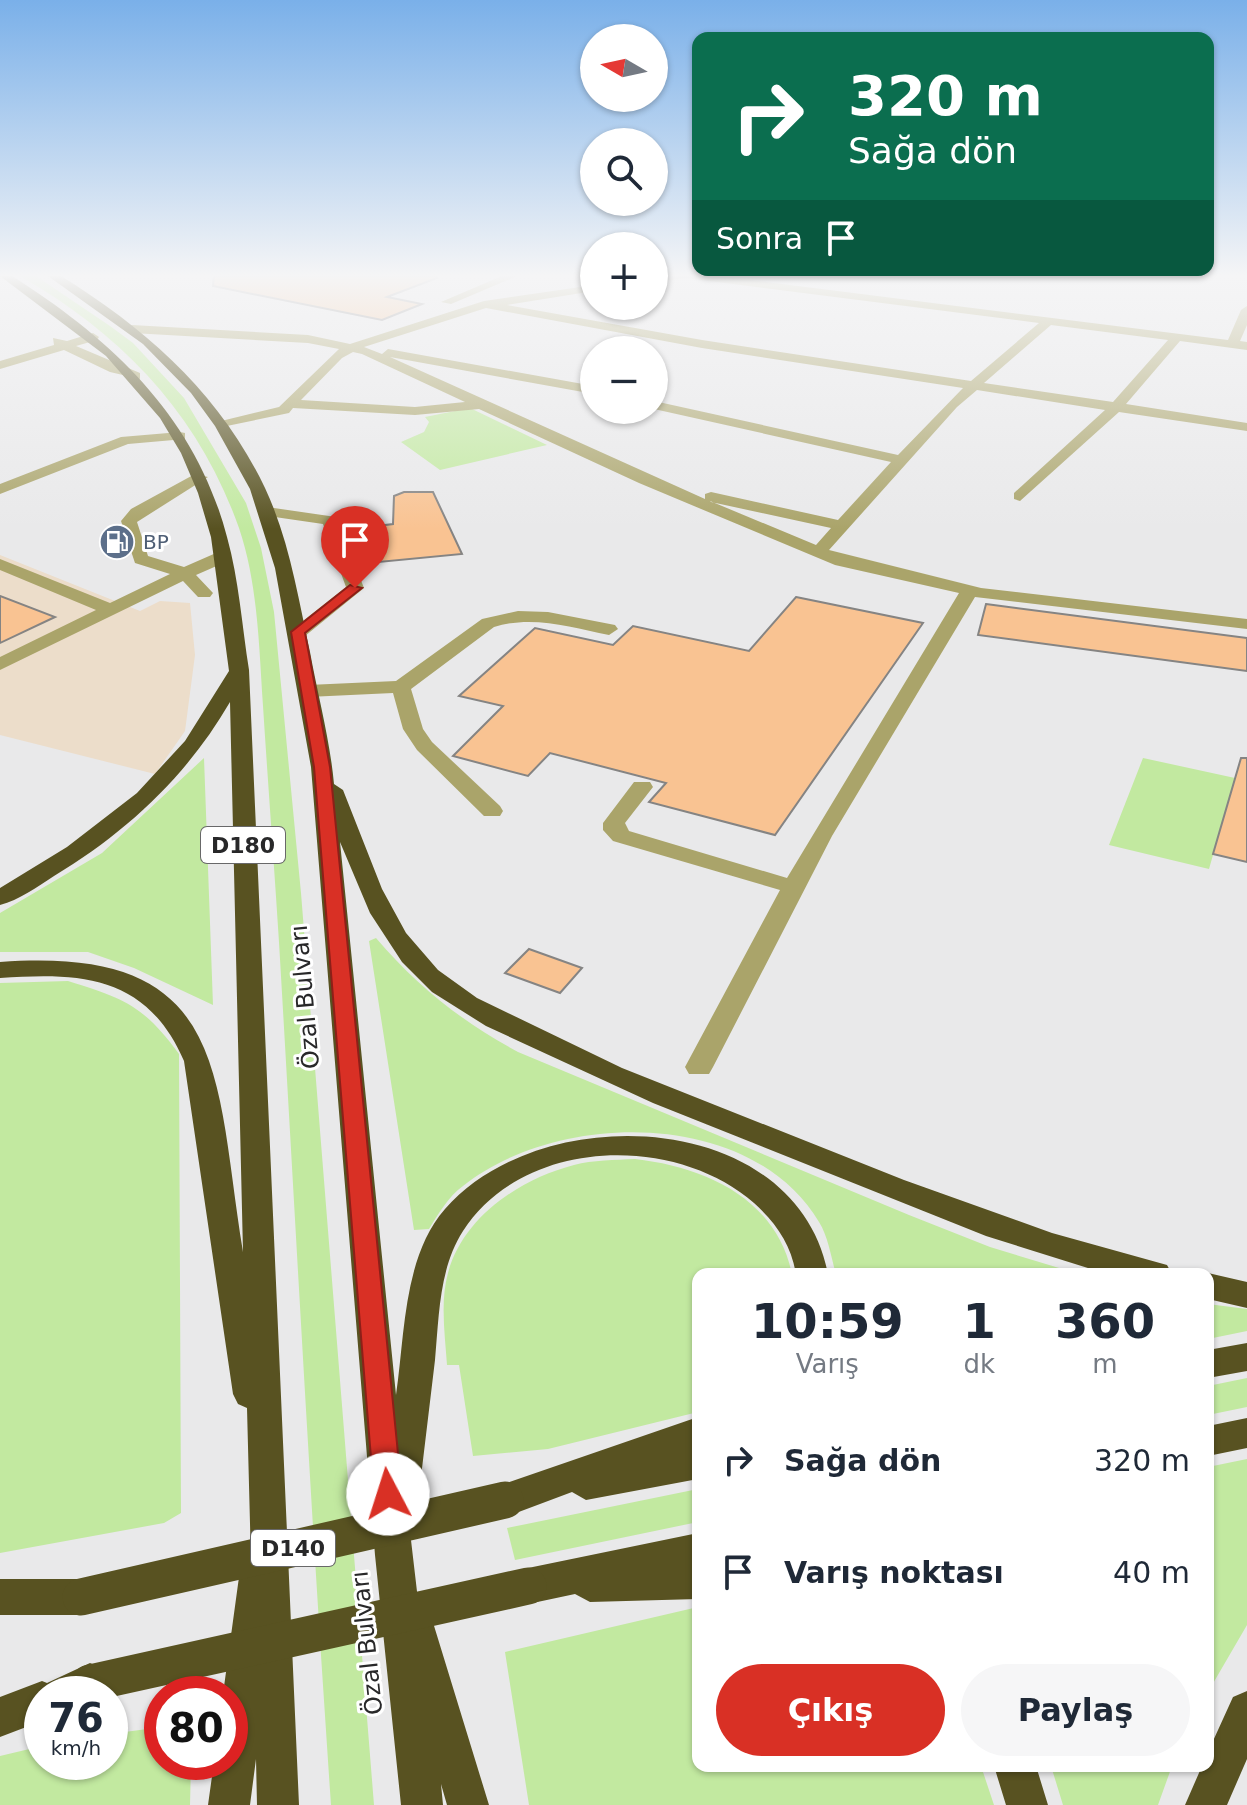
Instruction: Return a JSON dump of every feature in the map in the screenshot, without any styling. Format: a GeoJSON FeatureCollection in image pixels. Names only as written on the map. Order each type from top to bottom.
{"type":"FeatureCollection","features":[{"type":"Feature","properties":{"kind":"highway","name":"D180"},"geometry":{"type":"LineString","coordinates":[[118,360],[135,376],[173,426],[200,477],[222,557],[215,594],[239,670],[267,1504]]}},
{"type":"Feature","properties":{"kind":"highway","name":"Özal Bulvarı"},"geometry":{"type":"LineString","coordinates":[[167,360],[222,425],[267,512],[298,632],[322,767],[394,1555],[422,1805]]}},
{"type":"Feature","properties":{"kind":"highway"},"geometry":{"type":"LineString","coordinates":[[0,898],[44,874],[102,832],[184,756],[239,670]]}},
{"type":"Feature","properties":{"kind":"highway"},"geometry":{"type":"LineString","coordinates":[[322,767],[384,918],[405,951],[430,977],[478,1012],[616,1078],[961,1216],[1093,1260],[1129,1268]]}},
{"type":"Feature","properties":{"kind":"highway"},"geometry":{"type":"LineString","coordinates":[[0,970],[64,967],[125,980],[166,1004],[193,1047],[267,1504],[229,1805]]}},
{"type":"Feature","properties":{"kind":"highway"},"geometry":{"type":"LineString","coordinates":[[468,1805],[394,1555],[428,1279],[440,1244],[455,1219],[474,1198],[505,1175],[552,1156],[598,1146],[668,1149],[699,1156],[751,1184],[770,1199],[801,1239],[810,1268]]}},
{"type":"Feature","properties":{"kind":"highway"},"geometry":{"type":"LineString","coordinates":[[1214,1287],[1247,1295]]}},
{"type":"Feature","properties":{"kind":"highway"},"geometry":{"type":"LineString","coordinates":[[1214,1363],[1247,1357]]}},
{"type":"Feature","properties":{"kind":"highway"},"geometry":{"type":"LineString","coordinates":[[1214,1440],[1247,1433]]}},
{"type":"Feature","properties":{"kind":"highway"},"geometry":{"type":"LineString","coordinates":[[505,1500],[692,1434]]}},
{"type":"Feature","properties":{"kind":"highway","name":"D140"},"geometry":{"type":"LineString","coordinates":[[81,1597],[505,1500],[692,1464]]}},
{"type":"Feature","properties":{"kind":"highway","name":"D140"},"geometry":{"type":"LineString","coordinates":[[267,1504],[278,1805]]}},
{"type":"Feature","properties":{"kind":"highway"},"geometry":{"type":"LineString","coordinates":[[128,1677],[692,1551]]}},
{"type":"Feature","properties":{"kind":"highway"},"geometry":{"type":"LineString","coordinates":[[528,1586],[692,1581]]}},
{"type":"Feature","properties":{"kind":"highway"},"geometry":{"type":"LineString","coordinates":[[0,1597],[81,1597]]}},
{"type":"Feature","properties":{"kind":"highway"},"geometry":{"type":"LineString","coordinates":[[0,1717],[24,1708]]}},
{"type":"Feature","properties":{"kind":"highway"},"geometry":{"type":"LineString","coordinates":[[1206,1805],[1247,1711]]}},
{"type":"Feature","properties":{"kind":"highway"},"geometry":{"type":"LineString","coordinates":[[1017,1772],[1027,1805]]}},
{"type":"Feature","properties":{"kind":"street"},"geometry":{"type":"LineString","coordinates":[[92,360],[100,366],[135,376]]}},
{"type":"Feature","properties":{"kind":"street"},"geometry":{"type":"LineString","coordinates":[[222,425],[270,415],[292,404],[332,360]]}},
{"type":"Feature","properties":{"kind":"street"},"geometry":{"type":"LineString","coordinates":[[386,360],[673,492],[818,552],[885,573],[969,591],[1247,624]]}},
{"type":"Feature","properties":{"kind":"street"},"geometry":{"type":"LineString","coordinates":[[432,360],[580,387]]}},
{"type":"Feature","properties":{"kind":"street"},"geometry":{"type":"LineString","coordinates":[[811,360],[1247,427]]}},
{"type":"Feature","properties":{"kind":"street"},"geometry":{"type":"LineString","coordinates":[[818,552],[973,385],[1002,360]]}},
{"type":"Feature","properties":{"kind":"street"},"geometry":{"type":"LineString","coordinates":[[1020,496],[1116,407],[1157,360]]}},
{"type":"Feature","properties":{"kind":"street"},"geometry":{"type":"LineString","coordinates":[[292,404],[415,411],[478,405]]}},
{"type":"Feature","properties":{"kind":"street"},"geometry":{"type":"LineString","coordinates":[[668,408],[902,460]]}},
{"type":"Feature","properties":{"kind":"street"},"geometry":{"type":"LineString","coordinates":[[0,478],[173,426]]}},
{"type":"Feature","properties":{"kind":"street"},"geometry":{"type":"LineString","coordinates":[[0,489],[126,440],[173,426]]}},
{"type":"Feature","properties":{"kind":"street"},"geometry":{"type":"LineString","coordinates":[[200,477],[137,512],[129,521],[141,559],[184,573],[215,594]]}},
{"type":"Feature","properties":{"kind":"street"},"geometry":{"type":"LineString","coordinates":[[673,492],[842,526]]}},
{"type":"Feature","properties":{"kind":"street"},"geometry":{"type":"LineString","coordinates":[[267,512],[330,520],[355,588],[298,632]]}},
{"type":"Feature","properties":{"kind":"street"},"geometry":{"type":"LineString","coordinates":[[115,609],[122,602],[222,557]]}},
{"type":"Feature","properties":{"kind":"street"},"geometry":{"type":"LineString","coordinates":[[0,564],[115,609]]}},
{"type":"Feature","properties":{"kind":"street"},"geometry":{"type":"LineString","coordinates":[[699,1067],[821,836],[896,717],[969,591]]}},
{"type":"Feature","properties":{"kind":"street"},"geometry":{"type":"LineString","coordinates":[[0,664],[115,609],[176,592],[215,594]]}},
{"type":"Feature","properties":{"kind":"street"},"geometry":{"type":"LineString","coordinates":[[308,691],[401,687],[488,623],[500,618],[531,615],[609,629]]}},
{"type":"Feature","properties":{"kind":"street"},"geometry":{"type":"LineString","coordinates":[[401,687],[413,729],[424,746],[492,811]]}},
{"type":"Feature","properties":{"kind":"street"},"geometry":{"type":"LineString","coordinates":[[642,787],[614,823],[614,830],[621,836],[794,887]]}},
{"type":"Feature","properties":{"kind":"street"},"geometry":{"type":"LineString","coordinates":[[0,1617],[81,1597]]}},
{"type":"Feature","properties":{"kind":"street"},"geometry":{"type":"LineString","coordinates":[[0,1704],[24,1698]]}},
{"type":"Feature","properties":{"kind":"shaded area"},"geometry":{"type":"Polygon","coordinates":[[[0,555],[140,611],[160,601],[190,603],[195,655],[185,731],[155,774],[0,735],[0,555]]]}},
{"type":"Feature","properties":{"kind":"green space"},"geometry":{"type":"Polygon","coordinates":[[[132,360],[149,360],[184,398],[246,503],[261,548],[274,612],[301,893],[374,1805],[331,1805],[279,942],[254,593],[239,528],[222,487],[179,414],[132,360]]]}},
{"type":"Feature","properties":{"kind":"green space"},"geometry":{"type":"Polygon","coordinates":[[[470,408],[547,445],[440,470],[401,442],[424,432],[429,422],[425,417],[470,408]]]}},
{"type":"Feature","properties":{"kind":"green space"},"geometry":{"type":"Polygon","coordinates":[[[204,758],[213,1005],[134,968],[88,952],[0,952],[0,913],[102,853],[204,758]]]}},
{"type":"Feature","properties":{"kind":"green space"},"geometry":{"type":"Polygon","coordinates":[[[1143,758],[1235,778],[1209,869],[1109,845],[1143,758]]]}},
{"type":"Feature","properties":{"kind":"green space"},"geometry":{"type":"Polygon","coordinates":[[[376,938],[441,1002],[518,1052],[909,1215],[990,1247],[1059,1268],[834,1268],[819,1222],[788,1185],[748,1158],[702,1140],[651,1133],[599,1134],[549,1144],[503,1161],[458,1190],[429,1229],[414,1230],[369,941],[376,938]]]}},
{"type":"Feature","properties":{"kind":"green space"},"geometry":{"type":"Polygon","coordinates":[[[68,981],[131,1006],[154,1024],[179,1054],[181,1513],[164,1523],[0,1553],[0,983],[68,981]]]}},
{"type":"Feature","properties":{"kind":"green space"},"geometry":{"type":"Polygon","coordinates":[[[635,1159],[661,1163],[711,1179],[734,1191],[754,1206],[771,1225],[784,1248],[790,1268],[692,1268],[692,1413],[548,1449],[473,1456],[459,1365],[447,1365],[444,1295],[456,1253],[466,1234],[480,1218],[514,1191],[554,1171],[604,1160],[635,1159]]]}},
{"type":"Feature","properties":{"kind":"green space"},"geometry":{"type":"Polygon","coordinates":[[[1214,1305],[1247,1309],[1247,1331],[1214,1338],[1214,1305]]]}},
{"type":"Feature","properties":{"kind":"green space"},"geometry":{"type":"Polygon","coordinates":[[[1247,1378],[1247,1407],[1214,1414],[1214,1385],[1247,1378]]]}},
{"type":"Feature","properties":{"kind":"green space"},"geometry":{"type":"Polygon","coordinates":[[[1247,1459],[1247,1625],[1214,1682],[1214,1466],[1247,1459]]]}},
{"type":"Feature","properties":{"kind":"green space"},"geometry":{"type":"Polygon","coordinates":[[[692,1490],[692,1523],[515,1560],[507,1528],[692,1490]]]}},
{"type":"Feature","properties":{"kind":"green space"},"geometry":{"type":"Polygon","coordinates":[[[692,1608],[692,1772],[983,1772],[994,1805],[529,1805],[505,1652],[692,1608]]]}},
{"type":"Feature","properties":{"kind":"green space"},"geometry":{"type":"Polygon","coordinates":[[[144,1729],[144,1780],[191,1780],[190,1805],[0,1805],[0,1756],[24,1750],[24,1780],[128,1780],[128,1732],[144,1729]]]}},
{"type":"Feature","properties":{"kind":"green space"},"geometry":{"type":"Polygon","coordinates":[[[1053,1772],[1170,1772],[1158,1805],[1063,1805],[1053,1772]]]}},
{"type":"Feature","properties":{"kind":"building"},"geometry":{"type":"Polygon","coordinates":[[[404,492],[433,492],[462,554],[358,564],[344,530],[393,524],[394,496],[404,492]]]}},
{"type":"Feature","properties":{"kind":"building"},"geometry":{"type":"Polygon","coordinates":[[[0,596],[55,617],[0,643],[0,596]]]}},
{"type":"Feature","properties":{"kind":"building"},"geometry":{"type":"Polygon","coordinates":[[[796,597],[923,623],[775,835],[649,802],[666,783],[550,753],[528,776],[453,756],[503,706],[459,696],[535,628],[613,645],[633,626],[749,651],[796,597]]]}},
{"type":"Feature","properties":{"kind":"building"},"geometry":{"type":"Polygon","coordinates":[[[986,604],[1247,638],[1247,671],[978,635],[986,604]]]}},
{"type":"Feature","properties":{"kind":"building"},"geometry":{"type":"Polygon","coordinates":[[[1241,758],[1247,758],[1247,862],[1213,854],[1241,758]]]}},
{"type":"Feature","properties":{"kind":"building"},"geometry":{"type":"Polygon","coordinates":[[[529,949],[582,968],[560,993],[505,973],[529,949]]]}},
{"type":"Feature","properties":{"kind":"place","name":"BP"},"geometry":{"type":"Point","coordinates":[117,542]}},
{"type":"Feature","properties":{"kind":"route"},"geometry":{"type":"LineString","coordinates":[[355,588],[298,632],[322,767],[388,1494]]}}]}
